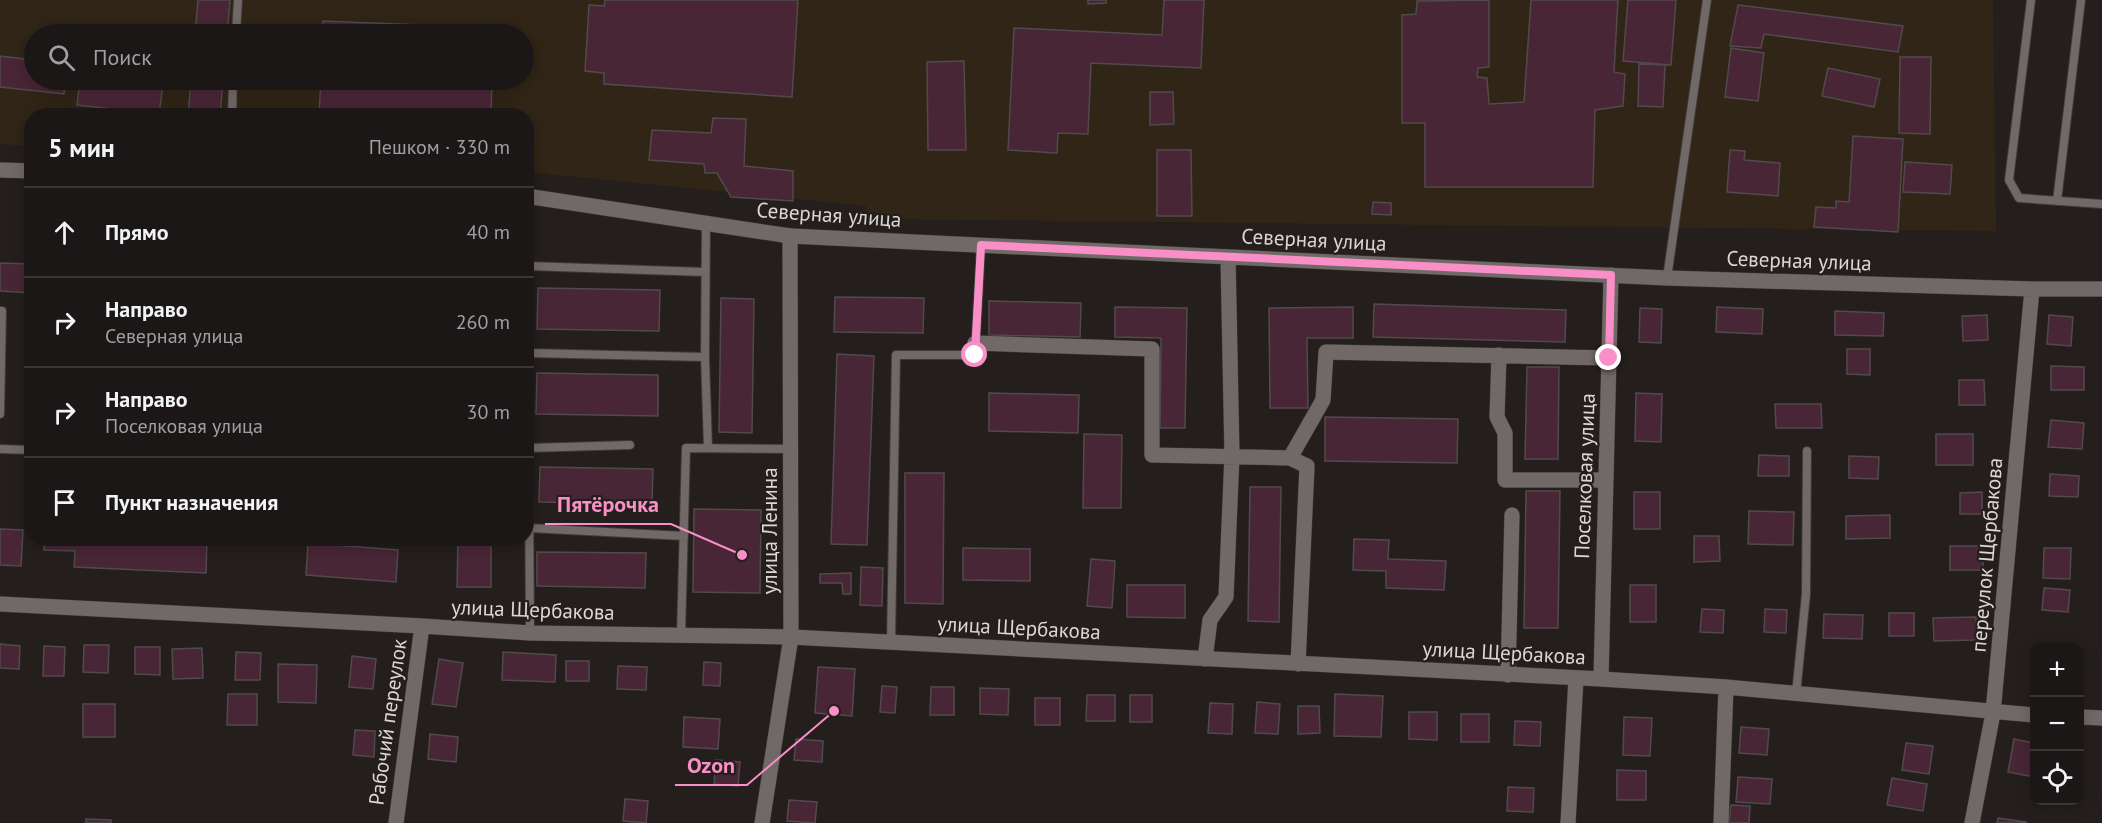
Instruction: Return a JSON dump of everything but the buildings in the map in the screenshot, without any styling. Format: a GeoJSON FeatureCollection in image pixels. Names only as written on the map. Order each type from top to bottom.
{"type":"FeatureCollection","features":[{"type":"Feature","properties":{"kind":"street"},"geometry":{"type":"LineString","coordinates":[[0,170],[24,171]]}},
{"type":"Feature","properties":{"kind":"street","name":"Северная улица"},"geometry":{"type":"LineString","coordinates":[[534,197],[790,236],[1667,278],[2102,289]]}},
{"type":"Feature","properties":{"kind":"street","name":"улица Ленина"},"geometry":{"type":"LineString","coordinates":[[762,823],[791,637],[790,236]]}},
{"type":"Feature","properties":{"kind":"street"},"geometry":{"type":"LineString","coordinates":[[1205,659],[1210,620],[1226,597],[1232,455],[1228,257]]}},
{"type":"Feature","properties":{"kind":"street","name":"Поселковая улица"},"geometry":{"type":"LineString","coordinates":[[1600,679],[1611,275]]}},
{"type":"Feature","properties":{"kind":"street","name":"переулок Щербакова"},"geometry":{"type":"LineString","coordinates":[[1972,823],[1993,713],[2032,289]]}},
{"type":"Feature","properties":{"kind":"street"},"geometry":{"type":"LineString","coordinates":[[975,343],[1152,348],[1152,455],[1290,458],[1307,466],[1299,664]]}},
{"type":"Feature","properties":{"kind":"street"},"geometry":{"type":"LineString","coordinates":[[1290,458],[1323,400],[1326,352],[1609,358]]}},
{"type":"Feature","properties":{"kind":"street"},"geometry":{"type":"LineString","coordinates":[[1500,355],[1497,417],[1505,433],[1505,480],[1606,480]]}},
{"type":"Feature","properties":{"kind":"street"},"geometry":{"type":"LineString","coordinates":[[1508,675],[1512,515]]}},
{"type":"Feature","properties":{"kind":"street","name":"улица Щербакова"},"geometry":{"type":"LineString","coordinates":[[0,604],[530,633],[791,637],[1600,679],[1726,687],[2030,715]]}},
{"type":"Feature","properties":{"kind":"street","name":"Рабочий переулок"},"geometry":{"type":"LineString","coordinates":[[396,823],[422,626]]}},
{"type":"Feature","properties":{"kind":"street"},"geometry":{"type":"LineString","coordinates":[[1568,823],[1576,678]]}},
{"type":"Feature","properties":{"kind":"street"},"geometry":{"type":"LineString","coordinates":[[1721,823],[1726,687]]}},
{"type":"Feature","properties":{"kind":"street"},"geometry":{"type":"LineString","coordinates":[[2084,717],[2102,718]]}},
{"type":"Feature","properties":{"kind":"lane"},"geometry":{"type":"LineString","coordinates":[[237,24],[238,0]]}},
{"type":"Feature","properties":{"kind":"lane"},"geometry":{"type":"LineString","coordinates":[[1667,278],[1707,0]]}},
{"type":"Feature","properties":{"kind":"lane"},"geometry":{"type":"LineString","coordinates":[[2031,0],[2009,180],[2019,198],[2102,204]]}},
{"type":"Feature","properties":{"kind":"lane"},"geometry":{"type":"LineString","coordinates":[[2057,201],[2081,0]]}},
{"type":"Feature","properties":{"kind":"lane"},"geometry":{"type":"LineString","coordinates":[[231,108],[232,90]]}},
{"type":"Feature","properties":{"kind":"lane"},"geometry":{"type":"LineString","coordinates":[[706,223],[705,357],[708,448]]}},
{"type":"Feature","properties":{"kind":"lane"},"geometry":{"type":"LineString","coordinates":[[891,642],[896,355],[975,355],[981,245]]}},
{"type":"Feature","properties":{"kind":"lane"},"geometry":{"type":"LineString","coordinates":[[534,266],[705,272]]}},
{"type":"Feature","properties":{"kind":"lane"},"geometry":{"type":"LineString","coordinates":[[0,311],[2,311],[0,414]]}},
{"type":"Feature","properties":{"kind":"lane"},"geometry":{"type":"LineString","coordinates":[[534,353],[705,357]]}},
{"type":"Feature","properties":{"kind":"lane"},"geometry":{"type":"LineString","coordinates":[[534,448],[630,445]]}},
{"type":"Feature","properties":{"kind":"lane"},"geometry":{"type":"LineString","coordinates":[[681,635],[686,448],[790,449]]}},
{"type":"Feature","properties":{"kind":"lane"},"geometry":{"type":"LineString","coordinates":[[0,449],[24,450]]}},
{"type":"Feature","properties":{"kind":"lane"},"geometry":{"type":"LineString","coordinates":[[1796,694],[1806,594],[1808,451]]}},
{"type":"Feature","properties":{"kind":"lane"},"geometry":{"type":"LineString","coordinates":[[534,528],[684,536]]}},
{"type":"Feature","properties":{"kind":"lane"},"geometry":{"type":"LineString","coordinates":[[530,546],[530,633]]}},
{"type":"Feature","properties":{"kind":"shaded area"},"geometry":{"type":"Polygon","coordinates":[[[0,0],[1993,0],[1996,231],[866,219],[866,206],[534,173],[534,108],[24,108],[24,146],[0,144],[0,0]]]}},
{"type":"Feature","properties":{"kind":"place","name":"Пятёрочка"},"geometry":{"type":"Point","coordinates":[742,555]}},
{"type":"Feature","properties":{"kind":"place","name":"Ozon"},"geometry":{"type":"Point","coordinates":[834,711]}},
{"type":"Feature","properties":{"kind":"route"},"geometry":{"type":"LineString","coordinates":[[975,355],[981,245],[1611,275],[1609,358]]}}]}
